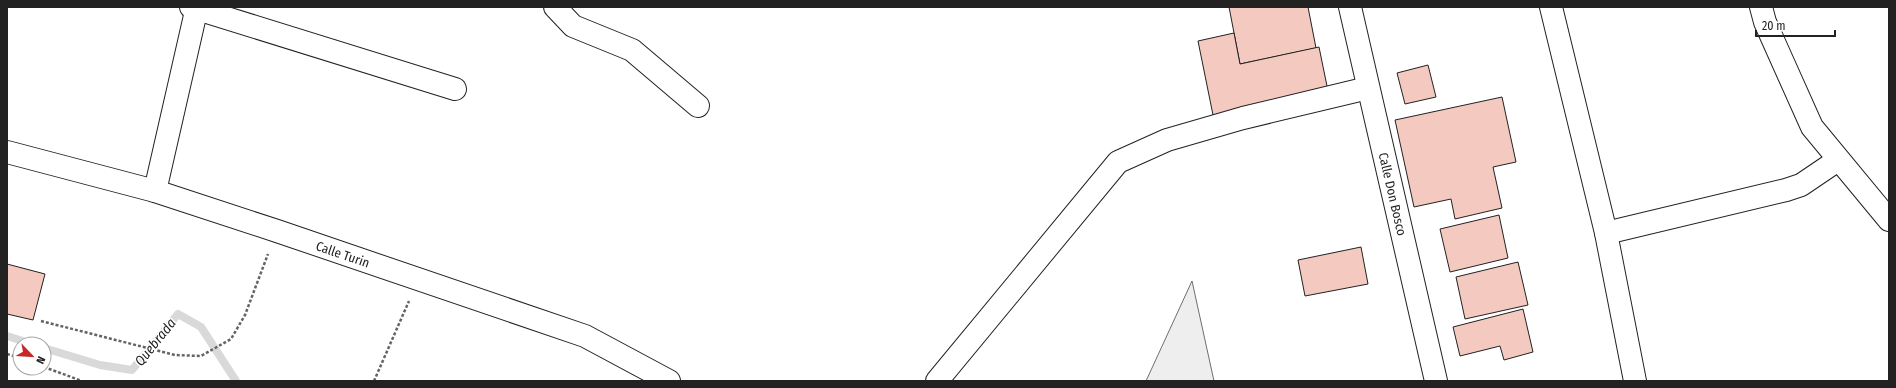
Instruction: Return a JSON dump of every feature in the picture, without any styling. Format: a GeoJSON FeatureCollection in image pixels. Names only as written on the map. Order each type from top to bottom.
{"type":"FeatureCollection","features":[{"type":"Feature","properties":{"kind":"street"},"geometry":{"type":"LineString","coordinates":[[555,7],[574,26],[632,50],[698,106]]}},
{"type":"Feature","properties":{"kind":"street","name":"Calle Don Bosco"},"geometry":{"type":"LineString","coordinates":[[1350,7],[1436,381]]}},
{"type":"Feature","properties":{"kind":"street"},"geometry":{"type":"LineString","coordinates":[[1551,7],[1606,233],[1635,381]]}},
{"type":"Feature","properties":{"kind":"street"},"geometry":{"type":"LineString","coordinates":[[1761,7],[1765,22],[1812,127],[1889,220]]}},
{"type":"Feature","properties":{"kind":"street"},"geometry":{"type":"LineString","coordinates":[[155,191],[195,8],[455,89]]}},
{"type":"Feature","properties":{"kind":"street"},"geometry":{"type":"LineString","coordinates":[[937,381],[1118,162],[1174,138],[1243,118],[1368,88]]}},
{"type":"Feature","properties":{"kind":"street","name":"Calle Turin"},"geometry":{"type":"LineString","coordinates":[[7,152],[155,191],[277,231],[418,281],[585,336],[669,381]]}},
{"type":"Feature","properties":{"kind":"street"},"geometry":{"type":"LineString","coordinates":[[1606,233],[1786,190],[1801,185],[1838,160]]}},
{"type":"Feature","properties":{"kind":"path"},"geometry":{"type":"LineString","coordinates":[[40,322],[128,342],[175,355],[201,356],[231,339],[244,315],[277,231]]}},
{"type":"Feature","properties":{"kind":"path"},"geometry":{"type":"LineString","coordinates":[[374,381],[418,281]]}},
{"type":"Feature","properties":{"kind":"path"},"geometry":{"type":"LineString","coordinates":[[52,370],[82,381]]}},
{"type":"Feature","properties":{"kind":"shaded area"},"geometry":{"type":"Polygon","coordinates":[[[1192,281],[1214,381],[1146,381],[1192,281]]]}},
{"type":"Feature","properties":{"kind":"building"},"geometry":{"type":"Polygon","coordinates":[[[1229,7],[1308,7],[1316,48],[1240,64],[1229,7]]]}},
{"type":"Feature","properties":{"kind":"building"},"geometry":{"type":"Polygon","coordinates":[[[1234,33],[1240,64],[1319,47],[1328,91],[1213,115],[1198,41],[1234,33]]]}},
{"type":"Feature","properties":{"kind":"building"},"geometry":{"type":"Polygon","coordinates":[[[1428,65],[1436,97],[1405,104],[1397,73],[1428,65]]]}},
{"type":"Feature","properties":{"kind":"building"},"geometry":{"type":"Polygon","coordinates":[[[1502,97],[1516,162],[1493,167],[1502,208],[1455,219],[1451,199],[1414,207],[1395,120],[1502,97]]]}},
{"type":"Feature","properties":{"kind":"building"},"geometry":{"type":"Polygon","coordinates":[[[1499,215],[1508,258],[1450,272],[1440,229],[1499,215]]]}},
{"type":"Feature","properties":{"kind":"building"},"geometry":{"type":"Polygon","coordinates":[[[1361,247],[1368,284],[1305,296],[1298,260],[1361,247]]]}},
{"type":"Feature","properties":{"kind":"building"},"geometry":{"type":"Polygon","coordinates":[[[1518,262],[1528,305],[1465,319],[1456,277],[1518,262]]]}},
{"type":"Feature","properties":{"kind":"building"},"geometry":{"type":"Polygon","coordinates":[[[7,264],[45,274],[33,320],[7,314],[7,264]]]}},
{"type":"Feature","properties":{"kind":"building"},"geometry":{"type":"Polygon","coordinates":[[[1523,309],[1533,352],[1504,360],[1500,346],[1460,356],[1453,327],[1523,309]]]}},
{"type":"Feature","properties":{"kind":"waterway","name":"Quebrada"},"geometry":{"type":"LineString","coordinates":[[52,350],[100,365],[132,370],[178,314],[201,327],[236,381]]}},
{"type":"Feature","properties":{"kind":"waterway","name":"Quebrada"},"geometry":{"type":"LineString","coordinates":[[7,336],[12,338]]}}]}
